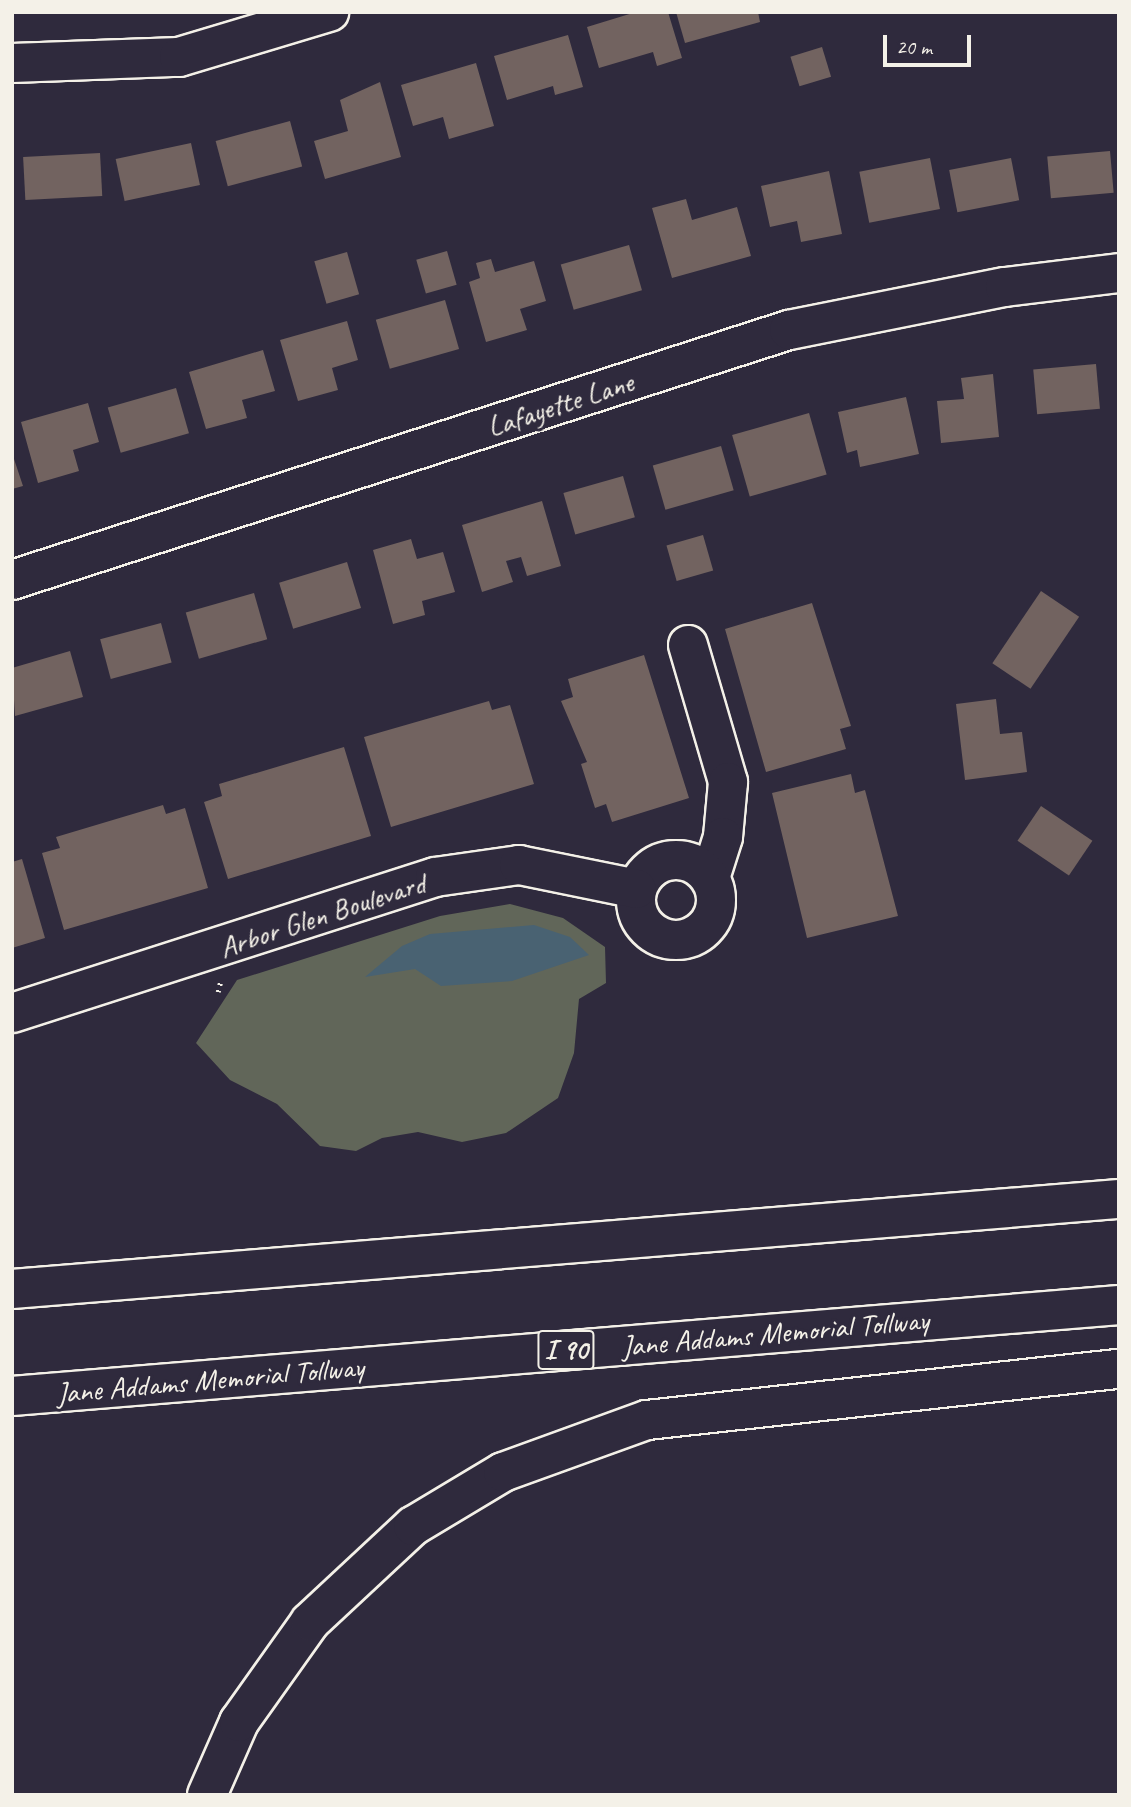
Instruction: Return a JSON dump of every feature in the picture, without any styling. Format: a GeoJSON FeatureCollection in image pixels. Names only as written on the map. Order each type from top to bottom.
{"type":"FeatureCollection","features":[{"type":"Feature","properties":{"kind":"main road"},"geometry":{"type":"LineString","coordinates":[[12,63],[179,57],[329,12]]}},
{"type":"Feature","properties":{"kind":"main road","name":"Lafayette Lane"},"geometry":{"type":"LineString","coordinates":[[12,580],[789,330],[1005,287],[1119,273]]}},
{"type":"Feature","properties":{"kind":"main road"},"geometry":{"type":"LineString","coordinates":[[688,645],[727,782],[723,837],[710,878],[713,917],[692,937],[679,941],[645,926],[637,889],[643,877],[666,861],[695,864],[710,878]]}},
{"type":"Feature","properties":{"kind":"main road","name":"Arbor Glen Boulevard"},"geometry":{"type":"LineString","coordinates":[[12,1013],[435,877],[519,865],[637,889]]}},
{"type":"Feature","properties":{"kind":"main road"},"geometry":{"type":"LineString","coordinates":[[12,1289],[1119,1199]]}},
{"type":"Feature","properties":{"kind":"main road","name":"Jane Addams Memorial Tollway"},"geometry":{"type":"LineString","coordinates":[[12,1396],[1119,1305]]}},
{"type":"Feature","properties":{"kind":"main road"},"geometry":{"type":"LineString","coordinates":[[207,1795],[239,1722],[310,1622],[413,1526],[503,1472],[647,1420],[1119,1369]]}},
{"type":"Feature","properties":{"kind":"green space"},"geometry":{"type":"Polygon","coordinates":[[[510,904],[563,918],[605,947],[606,983],[579,999],[574,1053],[558,1098],[506,1133],[462,1142],[418,1132],[382,1138],[356,1151],[320,1146],[277,1104],[230,1080],[196,1043],[237,980],[440,916],[510,904]]]}},
{"type":"Feature","properties":{"kind":"water"},"geometry":{"type":"Polygon","coordinates":[[[534,925],[570,937],[589,955],[512,981],[441,986],[415,969],[365,977],[402,946],[430,934],[534,925]]]}},
{"type":"Feature","properties":{"kind":"building"},"geometry":{"type":"Polygon","coordinates":[[[636,12],[668,12],[682,58],[657,66],[653,52],[599,68],[587,27],[636,12]]]}},
{"type":"Feature","properties":{"kind":"building"},"geometry":{"type":"Polygon","coordinates":[[[676,12],[758,12],[760,22],[685,43],[676,12]]]}},
{"type":"Feature","properties":{"kind":"building"},"geometry":{"type":"Polygon","coordinates":[[[568,35],[583,87],[555,95],[553,86],[507,100],[494,56],[568,35]]]}},
{"type":"Feature","properties":{"kind":"building"},"geometry":{"type":"Polygon","coordinates":[[[822,47],[831,77],[800,86],[790,57],[822,47]]]}},
{"type":"Feature","properties":{"kind":"building"},"geometry":{"type":"Polygon","coordinates":[[[476,63],[494,126],[449,139],[443,117],[413,126],[401,85],[476,63]]]}},
{"type":"Feature","properties":{"kind":"building"},"geometry":{"type":"Polygon","coordinates":[[[380,82],[401,157],[325,179],[314,141],[348,131],[340,100],[380,82]]]}},
{"type":"Feature","properties":{"kind":"building"},"geometry":{"type":"Polygon","coordinates":[[[290,121],[302,166],[228,186],[216,141],[290,121]]]}},
{"type":"Feature","properties":{"kind":"building"},"geometry":{"type":"Polygon","coordinates":[[[191,143],[200,185],[125,201],[116,159],[191,143]]]}},
{"type":"Feature","properties":{"kind":"building"},"geometry":{"type":"Polygon","coordinates":[[[1110,151],[1114,193],[1051,198],[1047,156],[1110,151]]]}},
{"type":"Feature","properties":{"kind":"building"},"geometry":{"type":"Polygon","coordinates":[[[100,153],[102,196],[25,200],[23,157],[100,153]]]}},
{"type":"Feature","properties":{"kind":"building"},"geometry":{"type":"Polygon","coordinates":[[[930,158],[940,209],[869,223],[859,172],[930,158]]]}},
{"type":"Feature","properties":{"kind":"building"},"geometry":{"type":"Polygon","coordinates":[[[1011,158],[1019,200],[957,212],[949,170],[1011,158]]]}},
{"type":"Feature","properties":{"kind":"building"},"geometry":{"type":"Polygon","coordinates":[[[829,171],[842,234],[801,242],[797,221],[770,227],[761,186],[829,171]]]}},
{"type":"Feature","properties":{"kind":"building"},"geometry":{"type":"Polygon","coordinates":[[[686,199],[692,220],[737,207],[751,256],[672,278],[652,208],[686,199]]]}},
{"type":"Feature","properties":{"kind":"building"},"geometry":{"type":"Polygon","coordinates":[[[629,245],[642,290],[574,310],[561,265],[629,245]]]}},
{"type":"Feature","properties":{"kind":"building"},"geometry":{"type":"Polygon","coordinates":[[[447,251],[457,285],[426,293],[416,260],[447,251]]]}},
{"type":"Feature","properties":{"kind":"building"},"geometry":{"type":"Polygon","coordinates":[[[347,252],[359,294],[326,304],[314,261],[347,252]]]}},
{"type":"Feature","properties":{"kind":"building"},"geometry":{"type":"Polygon","coordinates":[[[491,259],[495,272],[534,261],[546,301],[520,309],[527,330],[486,342],[469,282],[480,278],[476,263],[491,259]]]}},
{"type":"Feature","properties":{"kind":"building"},"geometry":{"type":"Polygon","coordinates":[[[445,300],[459,349],[390,369],[376,320],[445,300]]]}},
{"type":"Feature","properties":{"kind":"building"},"geometry":{"type":"Polygon","coordinates":[[[347,321],[358,360],[332,368],[338,390],[298,401],[280,340],[347,321]]]}},
{"type":"Feature","properties":{"kind":"building"},"geometry":{"type":"Polygon","coordinates":[[[263,350],[275,391],[242,400],[247,418],[206,429],[189,372],[263,350]]]}},
{"type":"Feature","properties":{"kind":"building"},"geometry":{"type":"Polygon","coordinates":[[[1096,364],[1100,409],[1037,414],[1033,369],[1096,364]]]}},
{"type":"Feature","properties":{"kind":"building"},"geometry":{"type":"Polygon","coordinates":[[[993,374],[999,437],[941,443],[937,401],[964,399],[961,378],[993,374]]]}},
{"type":"Feature","properties":{"kind":"building"},"geometry":{"type":"Polygon","coordinates":[[[176,388],[189,433],[121,453],[108,408],[176,388]]]}},
{"type":"Feature","properties":{"kind":"building"},"geometry":{"type":"Polygon","coordinates":[[[906,397],[919,454],[860,467],[857,450],[847,453],[838,412],[906,397]]]}},
{"type":"Feature","properties":{"kind":"building"},"geometry":{"type":"Polygon","coordinates":[[[88,403],[99,442],[73,450],[79,471],[38,483],[21,422],[88,403]]]}},
{"type":"Feature","properties":{"kind":"building"},"geometry":{"type":"Polygon","coordinates":[[[809,413],[827,475],[750,497],[732,435],[809,413]]]}},
{"type":"Feature","properties":{"kind":"building"},"geometry":{"type":"Polygon","coordinates":[[[721,446],[734,490],[665,510],[653,466],[721,446]]]}},
{"type":"Feature","properties":{"kind":"building"},"geometry":{"type":"Polygon","coordinates":[[[12,453],[23,486],[12,489],[12,453]]]}},
{"type":"Feature","properties":{"kind":"building"},"geometry":{"type":"Polygon","coordinates":[[[623,476],[635,517],[575,534],[563,493],[623,476]]]}},
{"type":"Feature","properties":{"kind":"building"},"geometry":{"type":"Polygon","coordinates":[[[542,501],[561,566],[527,576],[521,557],[506,561],[513,582],[482,592],[462,525],[542,501]]]}},
{"type":"Feature","properties":{"kind":"building"},"geometry":{"type":"Polygon","coordinates":[[[703,535],[713,571],[677,581],[666,545],[703,535]]]}},
{"type":"Feature","properties":{"kind":"building"},"geometry":{"type":"Polygon","coordinates":[[[411,539],[417,559],[443,552],[455,592],[422,601],[425,615],[393,624],[373,550],[411,539]]]}},
{"type":"Feature","properties":{"kind":"building"},"geometry":{"type":"Polygon","coordinates":[[[347,562],[361,608],[293,629],[279,583],[347,562]]]}},
{"type":"Feature","properties":{"kind":"building"},"geometry":{"type":"Polygon","coordinates":[[[1041,591],[1079,617],[1030,689],[992,663],[1041,591]]]}},
{"type":"Feature","properties":{"kind":"building"},"geometry":{"type":"Polygon","coordinates":[[[254,593],[267,639],[199,659],[186,613],[254,593]]]}},
{"type":"Feature","properties":{"kind":"building"},"geometry":{"type":"Polygon","coordinates":[[[812,603],[851,726],[840,729],[846,749],[766,772],[725,629],[812,603]]]}},
{"type":"Feature","properties":{"kind":"building"},"geometry":{"type":"Polygon","coordinates":[[[161,623],[172,663],[111,679],[100,639],[161,623]]]}},
{"type":"Feature","properties":{"kind":"building"},"geometry":{"type":"Polygon","coordinates":[[[70,651],[83,697],[15,716],[12,668],[70,651]]]}},
{"type":"Feature","properties":{"kind":"building"},"geometry":{"type":"Polygon","coordinates":[[[644,655],[689,798],[612,822],[606,804],[595,808],[581,764],[587,762],[561,701],[573,697],[568,679],[644,655]]]}},
{"type":"Feature","properties":{"kind":"building"},"geometry":{"type":"Polygon","coordinates":[[[996,699],[1000,734],[1022,732],[1027,772],[965,780],[956,704],[996,699]]]}},
{"type":"Feature","properties":{"kind":"building"},"geometry":{"type":"Polygon","coordinates":[[[489,701],[492,710],[510,705],[534,784],[391,827],[364,737],[489,701]]]}},
{"type":"Feature","properties":{"kind":"building"},"geometry":{"type":"Polygon","coordinates":[[[344,747],[371,836],[228,879],[204,802],[222,796],[219,784],[344,747]]]}},
{"type":"Feature","properties":{"kind":"building"},"geometry":{"type":"Polygon","coordinates":[[[851,774],[855,793],[865,790],[898,916],[807,938],[772,793],[851,774]]]}},
{"type":"Feature","properties":{"kind":"building"},"geometry":{"type":"Polygon","coordinates":[[[163,805],[166,814],[185,808],[208,888],[64,930],[42,853],[60,848],[56,837],[163,805]]]}},
{"type":"Feature","properties":{"kind":"building"},"geometry":{"type":"Polygon","coordinates":[[[1041,806],[1092,841],[1069,875],[1018,841],[1041,806]]]}},
{"type":"Feature","properties":{"kind":"building"},"geometry":{"type":"Polygon","coordinates":[[[22,859],[45,938],[12,948],[12,862],[22,859]]]}}]}
